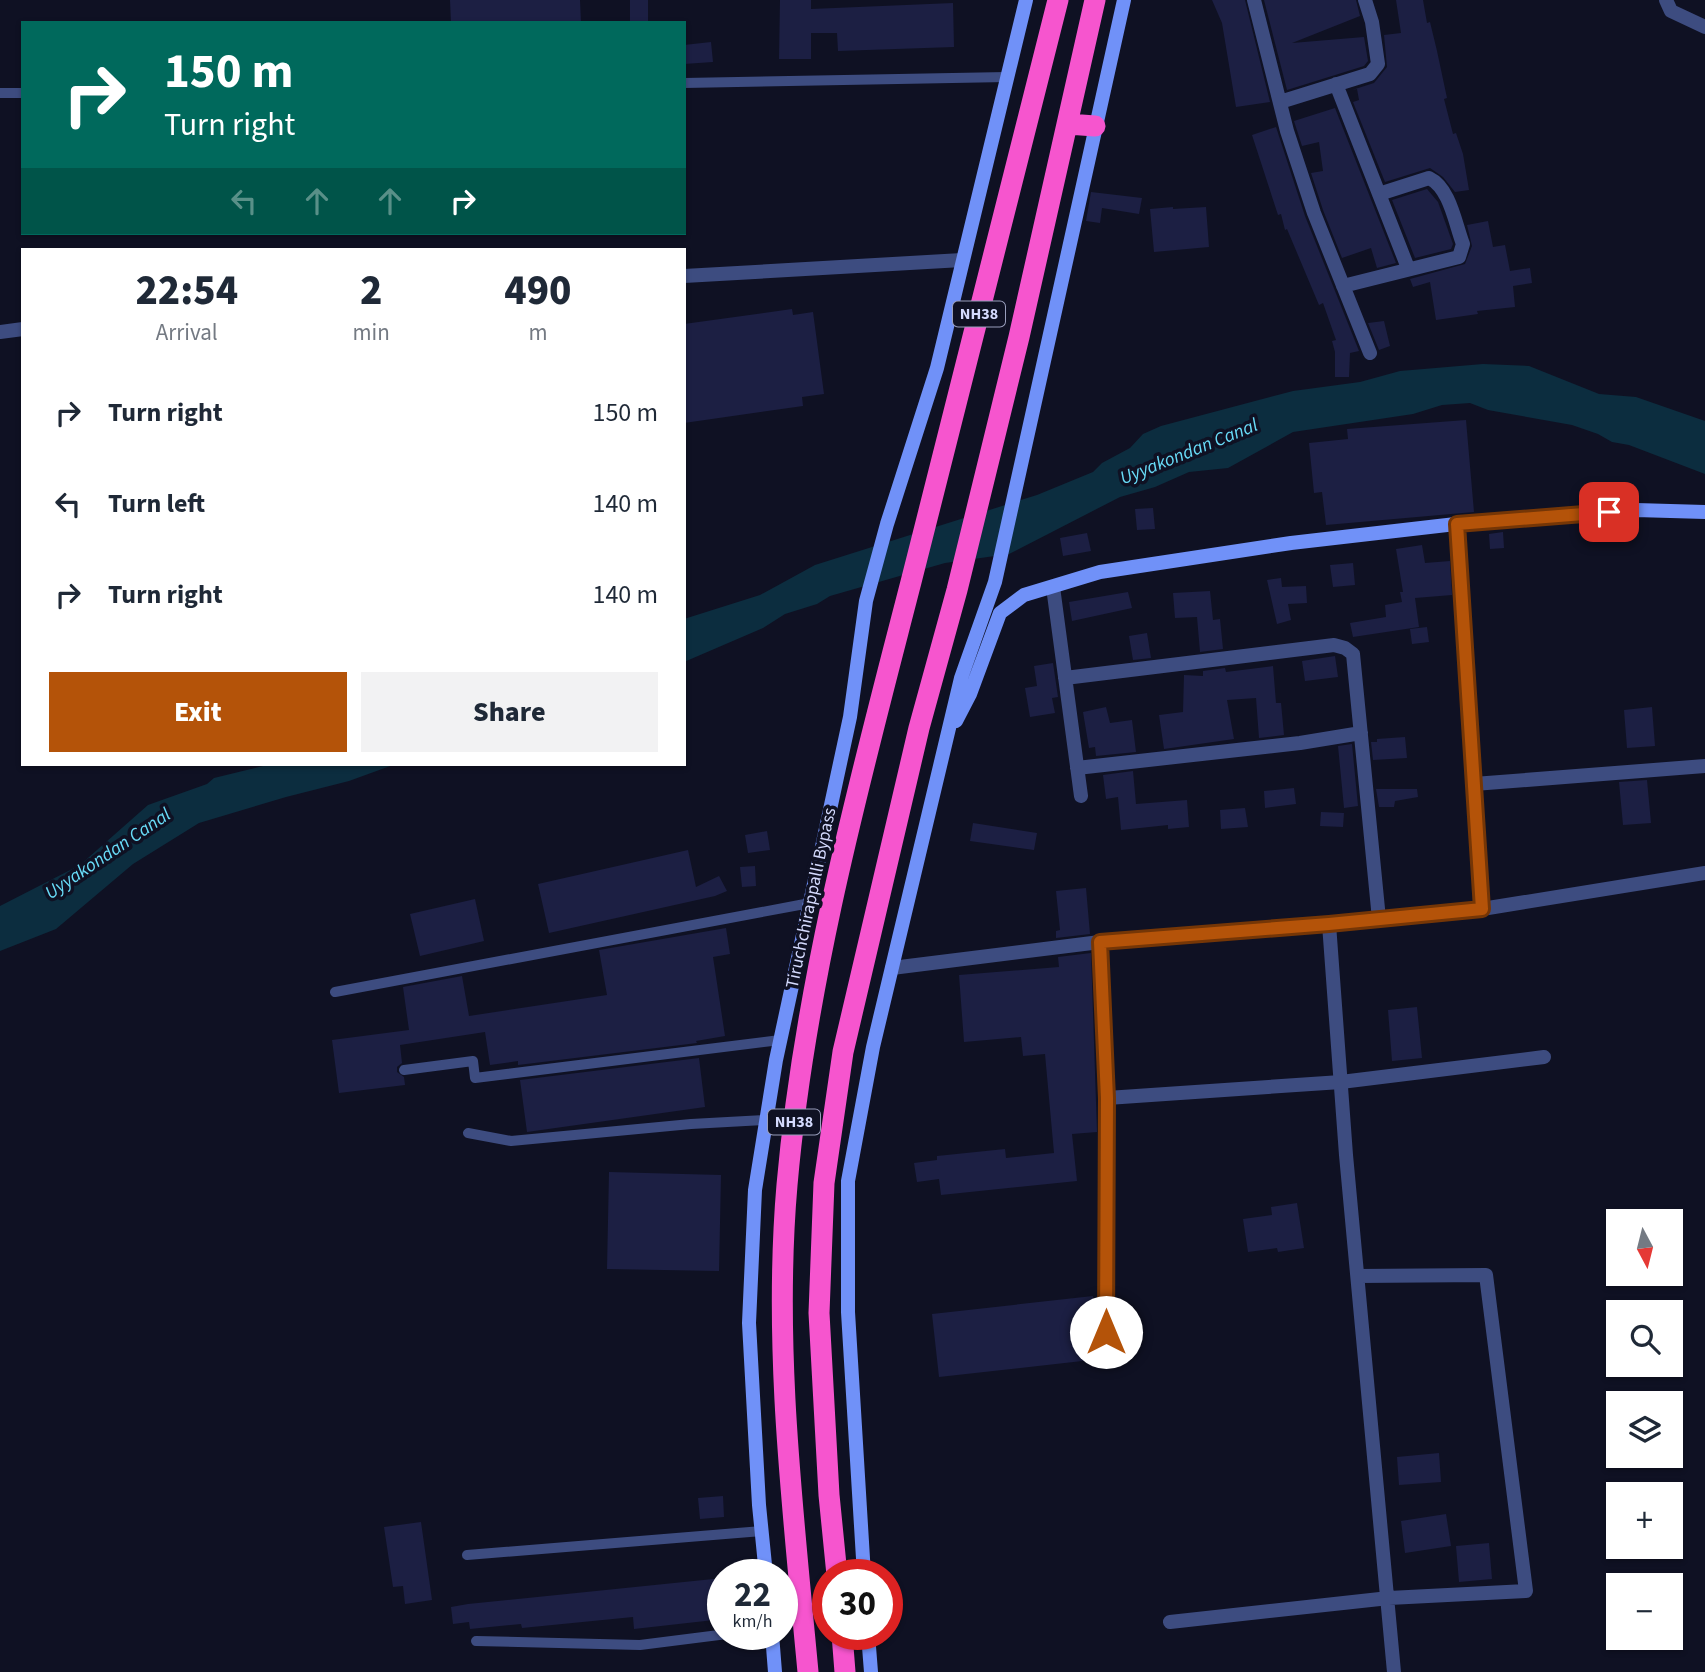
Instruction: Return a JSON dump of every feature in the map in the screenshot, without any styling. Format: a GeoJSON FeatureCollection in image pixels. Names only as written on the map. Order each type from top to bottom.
{"type":"FeatureCollection","features":[{"type":"Feature","properties":{"kind":"highway","name":"Tiruchchirappalli Bypass"},"geometry":{"type":"LineString","coordinates":[[807,1672],[792,1497],[782,1323],[787,1188],[802,1059],[845,840],[1058,0]]}},
{"type":"Feature","properties":{"kind":"highway","name":"NH38"},"geometry":{"type":"LineString","coordinates":[[836,1559],[819,1313],[824,1183],[843,1052],[916,741],[957,590],[1058,168],[1095,0]]}},
{"type":"Feature","properties":{"kind":"highway"},"geometry":{"type":"LineString","coordinates":[[1068,124],[1095,125]]}},
{"type":"Feature","properties":{"kind":"highway"},"geometry":{"type":"LineString","coordinates":[[843,1650],[845,1672]]}},
{"type":"Feature","properties":{"kind":"street"},"geometry":{"type":"LineString","coordinates":[[765,1559],[749,1323],[755,1190],[766,1120],[780,1040],[850,717],[866,601],[887,524],[937,368],[1026,0]]}},
{"type":"Feature","properties":{"kind":"street"},"geometry":{"type":"LineString","coordinates":[[863,1559],[848,1312],[848,1181],[873,1047],[946,739],[961,678],[995,582],[1124,0]]}},
{"type":"Feature","properties":{"kind":"street"},"geometry":{"type":"LineString","coordinates":[[1254,0],[1280,102],[1314,213],[1370,354]]}},
{"type":"Feature","properties":{"kind":"street"},"geometry":{"type":"LineString","coordinates":[[1280,102],[1370,74],[1378,64],[1372,22],[1365,0]]}},
{"type":"Feature","properties":{"kind":"street"},"geometry":{"type":"LineString","coordinates":[[1665,0],[1671,11],[1705,27]]}},
{"type":"Feature","properties":{"kind":"street"},"geometry":{"type":"LineString","coordinates":[[1336,84],[1408,268]]}},
{"type":"Feature","properties":{"kind":"street"},"geometry":{"type":"LineString","coordinates":[[1343,286],[1459,257],[1462,250],[1443,190],[1437,182],[1429,178],[1379,194]]}},
{"type":"Feature","properties":{"kind":"street"},"geometry":{"type":"LineString","coordinates":[[686,276],[962,260]]}},
{"type":"Feature","properties":{"kind":"street"},"geometry":{"type":"LineString","coordinates":[[0,332],[21,329]]}},
{"type":"Feature","properties":{"kind":"street"},"geometry":{"type":"LineString","coordinates":[[946,739],[970,694],[1000,613],[1024,596],[1053,587],[1114,570],[1291,543],[1457,524],[1636,510],[1705,512]]}},
{"type":"Feature","properties":{"kind":"street"},"geometry":{"type":"LineString","coordinates":[[1457,524],[1482,909]]}},
{"type":"Feature","properties":{"kind":"street"},"geometry":{"type":"LineString","coordinates":[[1053,587],[1080,796]]}},
{"type":"Feature","properties":{"kind":"street"},"geometry":{"type":"LineString","coordinates":[[1065,678],[1334,645],[1353,654],[1379,919]]}},
{"type":"Feature","properties":{"kind":"street"},"geometry":{"type":"LineString","coordinates":[[1077,768],[1300,743],[1360,733]]}},
{"type":"Feature","properties":{"kind":"street"},"geometry":{"type":"LineString","coordinates":[[1474,784],[1705,766]]}},
{"type":"Feature","properties":{"kind":"street"},"geometry":{"type":"LineString","coordinates":[[892,968],[1100,942],[1482,909],[1705,873]]}},
{"type":"Feature","properties":{"kind":"street"},"geometry":{"type":"LineString","coordinates":[[1329,924],[1394,1672]]}},
{"type":"Feature","properties":{"kind":"street"},"geometry":{"type":"LineString","coordinates":[[1100,942],[1107,1098],[1106,1332]]}},
{"type":"Feature","properties":{"kind":"street"},"geometry":{"type":"LineString","coordinates":[[1107,1098],[1341,1082],[1544,1057]]}},
{"type":"Feature","properties":{"kind":"street"},"geometry":{"type":"LineString","coordinates":[[1170,1622],[1389,1598],[1526,1591],[1486,1275],[1358,1276]]}},
{"type":"Feature","properties":{"kind":"street"},"geometry":{"type":"LineString","coordinates":[[773,1650],[775,1672]]}},
{"type":"Feature","properties":{"kind":"street"},"geometry":{"type":"LineString","coordinates":[[869,1650],[871,1672]]}},
{"type":"Feature","properties":{"kind":"lane"},"geometry":{"type":"LineString","coordinates":[[686,83],[1007,77]]}},
{"type":"Feature","properties":{"kind":"lane"},"geometry":{"type":"LineString","coordinates":[[0,93],[21,93]]}},
{"type":"Feature","properties":{"kind":"lane"},"geometry":{"type":"LineString","coordinates":[[335,992],[810,903]]}},
{"type":"Feature","properties":{"kind":"lane"},"geometry":{"type":"LineString","coordinates":[[404,1070],[473,1061],[475,1078],[780,1040]]}},
{"type":"Feature","properties":{"kind":"lane"},"geometry":{"type":"LineString","coordinates":[[468,1133],[511,1141],[691,1124],[766,1120]]}},
{"type":"Feature","properties":{"kind":"lane"},"geometry":{"type":"LineString","coordinates":[[467,1555],[762,1531]]}},
{"type":"Feature","properties":{"kind":"lane"},"geometry":{"type":"LineString","coordinates":[[476,1641],[640,1645],[707,1637]]}},
{"type":"Feature","properties":{"kind":"water","name":"Uyyakondan Canal"},"geometry":{"type":"Polygon","coordinates":[[[1483,364],[1529,366],[1599,394],[1636,397],[1705,421],[1705,474],[1629,445],[1612,442],[1572,425],[1488,410],[1470,403],[1442,405],[1413,414],[1293,432],[1228,468],[1189,472],[1155,487],[1120,497],[1009,554],[945,563],[830,596],[817,604],[785,614],[763,628],[686,661],[686,618],[760,595],[815,565],[1037,495],[1093,472],[1102,463],[1130,448],[1143,434],[1161,426],[1293,391],[1360,382],[1400,371],[1483,364]]]}},
{"type":"Feature","properties":{"kind":"water","name":"Uyyakondan Canal"},"geometry":{"type":"Polygon","coordinates":[[[263,766],[390,766],[349,781],[199,823],[133,864],[56,929],[0,951],[0,906],[80,865],[148,805],[207,784],[214,778],[263,766]]]}},
{"type":"Feature","properties":{"kind":"building"},"geometry":{"type":"Polygon","coordinates":[[[450,0],[580,0],[581,21],[451,21],[450,0]]]}},
{"type":"Feature","properties":{"kind":"building"},"geometry":{"type":"Polygon","coordinates":[[[630,0],[648,0],[648,21],[630,21],[630,0]]]}},
{"type":"Feature","properties":{"kind":"building"},"geometry":{"type":"Polygon","coordinates":[[[780,0],[811,0],[811,9],[953,3],[954,47],[838,51],[837,33],[811,33],[811,59],[779,59],[780,0]]]}},
{"type":"Feature","properties":{"kind":"building"},"geometry":{"type":"Polygon","coordinates":[[[1212,0],[1245,0],[1270,102],[1236,107],[1222,23],[1212,0]]]}},
{"type":"Feature","properties":{"kind":"building"},"geometry":{"type":"Polygon","coordinates":[[[1264,0],[1356,0],[1360,16],[1292,43],[1364,37],[1368,61],[1364,66],[1287,90],[1264,0]]]}},
{"type":"Feature","properties":{"kind":"building"},"geometry":{"type":"Polygon","coordinates":[[[1396,0],[1423,0],[1447,98],[1444,99],[1453,134],[1456,133],[1463,154],[1469,190],[1455,192],[1443,177],[1430,168],[1385,182],[1353,102],[1359,100],[1357,89],[1352,90],[1374,83],[1387,67],[1384,35],[1401,33],[1396,0]]]}},
{"type":"Feature","properties":{"kind":"building"},"geometry":{"type":"Polygon","coordinates":[[[711,42],[713,62],[686,64],[686,45],[711,42]]]}},
{"type":"Feature","properties":{"kind":"building"},"geometry":{"type":"Polygon","coordinates":[[[1335,108],[1396,263],[1377,268],[1371,248],[1342,258],[1323,210],[1311,173],[1323,171],[1319,142],[1302,146],[1294,121],[1335,108]]]}},
{"type":"Feature","properties":{"kind":"building"},"geometry":{"type":"Polygon","coordinates":[[[1276,127],[1305,216],[1359,351],[1350,353],[1349,377],[1335,377],[1332,341],[1336,340],[1323,303],[1319,305],[1287,229],[1285,230],[1281,214],[1278,215],[1252,135],[1276,127]]]}},
{"type":"Feature","properties":{"kind":"building"},"geometry":{"type":"Polygon","coordinates":[[[1427,189],[1438,202],[1453,244],[1451,249],[1415,258],[1392,200],[1427,189]]]}},
{"type":"Feature","properties":{"kind":"building"},"geometry":{"type":"Polygon","coordinates":[[[1091,192],[1142,198],[1139,214],[1102,208],[1100,223],[1086,221],[1091,192]]]}},
{"type":"Feature","properties":{"kind":"building"},"geometry":{"type":"Polygon","coordinates":[[[1206,207],[1209,247],[1154,252],[1150,209],[1206,207]]]}},
{"type":"Feature","properties":{"kind":"building"},"geometry":{"type":"Polygon","coordinates":[[[1488,221],[1493,247],[1505,245],[1510,271],[1530,268],[1532,283],[1513,286],[1515,307],[1477,311],[1478,314],[1436,320],[1430,282],[1413,287],[1410,279],[1465,264],[1472,246],[1467,225],[1488,221]]]}},
{"type":"Feature","properties":{"kind":"building"},"geometry":{"type":"Polygon","coordinates":[[[792,309],[793,315],[813,312],[824,394],[802,397],[803,406],[686,423],[686,324],[792,309]]]}},
{"type":"Feature","properties":{"kind":"building"},"geometry":{"type":"Polygon","coordinates":[[[1384,321],[1390,346],[1379,350],[1368,323],[1384,321]]]}},
{"type":"Feature","properties":{"kind":"building"},"geometry":{"type":"Polygon","coordinates":[[[1466,420],[1474,512],[1326,525],[1322,492],[1314,493],[1309,443],[1348,439],[1347,429],[1466,420]]]}},
{"type":"Feature","properties":{"kind":"building"},"geometry":{"type":"Polygon","coordinates":[[[1153,508],[1155,529],[1137,530],[1135,509],[1153,508]]]}},
{"type":"Feature","properties":{"kind":"building"},"geometry":{"type":"Polygon","coordinates":[[[1503,532],[1504,548],[1490,549],[1489,534],[1503,532]]]}},
{"type":"Feature","properties":{"kind":"building"},"geometry":{"type":"Polygon","coordinates":[[[1087,533],[1091,551],[1063,556],[1060,538],[1087,533]]]}},
{"type":"Feature","properties":{"kind":"building"},"geometry":{"type":"Polygon","coordinates":[[[1422,545],[1425,563],[1450,561],[1452,595],[1415,598],[1419,627],[1353,637],[1350,623],[1386,617],[1385,605],[1402,602],[1400,592],[1403,592],[1396,549],[1422,545]]]}},
{"type":"Feature","properties":{"kind":"building"},"geometry":{"type":"Polygon","coordinates":[[[1353,563],[1355,585],[1333,587],[1330,565],[1353,563]]]}},
{"type":"Feature","properties":{"kind":"building"},"geometry":{"type":"Polygon","coordinates":[[[1281,578],[1282,587],[1306,586],[1307,603],[1288,604],[1291,620],[1277,624],[1267,580],[1281,578]]]}},
{"type":"Feature","properties":{"kind":"building"},"geometry":{"type":"Polygon","coordinates":[[[1210,591],[1213,620],[1220,619],[1223,649],[1200,652],[1197,617],[1175,618],[1173,593],[1210,591]]]}},
{"type":"Feature","properties":{"kind":"building"},"geometry":{"type":"Polygon","coordinates":[[[1128,592],[1132,608],[1072,621],[1069,602],[1128,592]]]}},
{"type":"Feature","properties":{"kind":"building"},"geometry":{"type":"Polygon","coordinates":[[[1427,627],[1429,642],[1412,644],[1410,629],[1427,627]]]}},
{"type":"Feature","properties":{"kind":"building"},"geometry":{"type":"Polygon","coordinates":[[[1147,633],[1151,658],[1133,660],[1129,636],[1147,633]]]}},
{"type":"Feature","properties":{"kind":"building"},"geometry":{"type":"Polygon","coordinates":[[[1335,656],[1338,677],[1305,681],[1302,661],[1335,656]]]}},
{"type":"Feature","properties":{"kind":"building"},"geometry":{"type":"Polygon","coordinates":[[[1053,663],[1058,697],[1052,698],[1055,713],[1030,717],[1025,688],[1037,686],[1034,666],[1053,663]]]}},
{"type":"Feature","properties":{"kind":"building"},"geometry":{"type":"Polygon","coordinates":[[[1273,666],[1276,703],[1281,703],[1284,735],[1259,738],[1256,698],[1227,700],[1234,739],[1164,749],[1159,715],[1183,712],[1184,675],[1203,676],[1203,671],[1225,668],[1226,672],[1273,666]]]}},
{"type":"Feature","properties":{"kind":"building"},"geometry":{"type":"Polygon","coordinates":[[[1106,707],[1110,723],[1132,720],[1136,752],[1096,756],[1095,747],[1089,748],[1083,712],[1106,707]]]}},
{"type":"Feature","properties":{"kind":"building"},"geometry":{"type":"Polygon","coordinates":[[[1652,707],[1655,746],[1627,748],[1624,710],[1652,707]]]}},
{"type":"Feature","properties":{"kind":"building"},"geometry":{"type":"Polygon","coordinates":[[[1405,737],[1407,758],[1373,760],[1371,742],[1405,737]]]}},
{"type":"Feature","properties":{"kind":"building"},"geometry":{"type":"Polygon","coordinates":[[[1352,744],[1358,806],[1344,808],[1338,746],[1352,744]]]}},
{"type":"Feature","properties":{"kind":"building"},"geometry":{"type":"Polygon","coordinates":[[[1133,771],[1136,804],[1187,800],[1189,827],[1168,829],[1168,825],[1121,830],[1118,797],[1106,799],[1103,775],[1133,771]]]}},
{"type":"Feature","properties":{"kind":"building"},"geometry":{"type":"Polygon","coordinates":[[[1647,780],[1651,823],[1623,825],[1619,782],[1647,780]]]}},
{"type":"Feature","properties":{"kind":"building"},"geometry":{"type":"Polygon","coordinates":[[[1294,788],[1296,804],[1265,808],[1264,791],[1294,788]]]}},
{"type":"Feature","properties":{"kind":"building"},"geometry":{"type":"Polygon","coordinates":[[[1376,789],[1417,789],[1418,797],[1395,801],[1394,807],[1379,807],[1376,789]]]}},
{"type":"Feature","properties":{"kind":"building"},"geometry":{"type":"Polygon","coordinates":[[[1245,808],[1248,827],[1221,829],[1220,810],[1245,808]]]}},
{"type":"Feature","properties":{"kind":"building"},"geometry":{"type":"Polygon","coordinates":[[[1321,812],[1344,813],[1343,827],[1320,826],[1321,812]]]}},
{"type":"Feature","properties":{"kind":"building"},"geometry":{"type":"Polygon","coordinates":[[[973,823],[1037,833],[1034,850],[970,841],[973,823]]]}},
{"type":"Feature","properties":{"kind":"building"},"geometry":{"type":"Polygon","coordinates":[[[767,831],[770,850],[748,853],[745,835],[767,831]]]}},
{"type":"Feature","properties":{"kind":"building"},"geometry":{"type":"Polygon","coordinates":[[[688,850],[696,887],[719,876],[727,891],[715,896],[549,933],[538,884],[688,850]]]}},
{"type":"Feature","properties":{"kind":"building"},"geometry":{"type":"Polygon","coordinates":[[[755,866],[756,886],[742,887],[740,867],[755,866]]]}},
{"type":"Feature","properties":{"kind":"building"},"geometry":{"type":"Polygon","coordinates":[[[1086,888],[1090,934],[1056,938],[1056,931],[1060,930],[1056,891],[1086,888]]]}},
{"type":"Feature","properties":{"kind":"building"},"geometry":{"type":"Polygon","coordinates":[[[475,899],[484,941],[420,956],[410,914],[475,899]]]}},
{"type":"Feature","properties":{"kind":"building"},"geometry":{"type":"Polygon","coordinates":[[[726,928],[730,954],[713,957],[725,1036],[696,1041],[697,1043],[518,1065],[518,1061],[490,1065],[485,1032],[400,1045],[402,1063],[397,1067],[397,1072],[404,1077],[405,1085],[339,1093],[332,1040],[409,1030],[403,987],[462,976],[469,1016],[607,995],[599,950],[726,928]]]}},
{"type":"Feature","properties":{"kind":"building"},"geometry":{"type":"Polygon","coordinates":[[[1091,953],[1097,1132],[1072,1134],[1077,1181],[941,1195],[939,1179],[917,1182],[914,1163],[937,1160],[937,1156],[1005,1149],[1006,1158],[1054,1153],[1045,1054],[1023,1056],[1021,1037],[964,1042],[959,975],[1059,967],[1058,957],[1091,953]]]}},
{"type":"Feature","properties":{"kind":"building"},"geometry":{"type":"Polygon","coordinates":[[[1417,1007],[1422,1058],[1392,1061],[1388,1010],[1417,1007]]]}},
{"type":"Feature","properties":{"kind":"building"},"geometry":{"type":"Polygon","coordinates":[[[699,1058],[705,1107],[527,1132],[520,1080],[699,1058]]]}},
{"type":"Feature","properties":{"kind":"building"},"geometry":{"type":"Polygon","coordinates":[[[609,1172],[721,1175],[719,1271],[607,1269],[609,1172]]]}},
{"type":"Feature","properties":{"kind":"building"},"geometry":{"type":"Polygon","coordinates":[[[1297,1203],[1304,1248],[1278,1252],[1277,1248],[1248,1252],[1243,1219],[1272,1215],[1271,1207],[1297,1203]]]}},
{"type":"Feature","properties":{"kind":"building"},"geometry":{"type":"Polygon","coordinates":[[[1093,1296],[1100,1359],[939,1377],[932,1314],[1093,1296]]]}},
{"type":"Feature","properties":{"kind":"building"},"geometry":{"type":"Polygon","coordinates":[[[1439,1453],[1441,1482],[1399,1485],[1397,1457],[1439,1453]]]}},
{"type":"Feature","properties":{"kind":"building"},"geometry":{"type":"Polygon","coordinates":[[[723,1496],[724,1517],[700,1519],[698,1498],[723,1496]]]}},
{"type":"Feature","properties":{"kind":"building"},"geometry":{"type":"Polygon","coordinates":[[[1446,1514],[1451,1546],[1405,1553],[1401,1521],[1446,1514]]]}},
{"type":"Feature","properties":{"kind":"building"},"geometry":{"type":"Polygon","coordinates":[[[421,1522],[432,1600],[405,1604],[403,1586],[393,1587],[384,1527],[421,1522]]]}},
{"type":"Feature","properties":{"kind":"building"},"geometry":{"type":"Polygon","coordinates":[[[1489,1543],[1492,1579],[1459,1582],[1456,1546],[1489,1543]]]}},
{"type":"Feature","properties":{"kind":"building"},"geometry":{"type":"Polygon","coordinates":[[[707,1580],[707,1621],[634,1629],[633,1617],[522,1628],[521,1624],[470,1629],[469,1622],[453,1624],[451,1607],[707,1580]]]}},
{"type":"Feature","properties":{"kind":"route"},"geometry":{"type":"LineString","coordinates":[[1106,1332],[1107,1098],[1100,942],[1482,909],[1457,524],[1609,512]]}}]}
